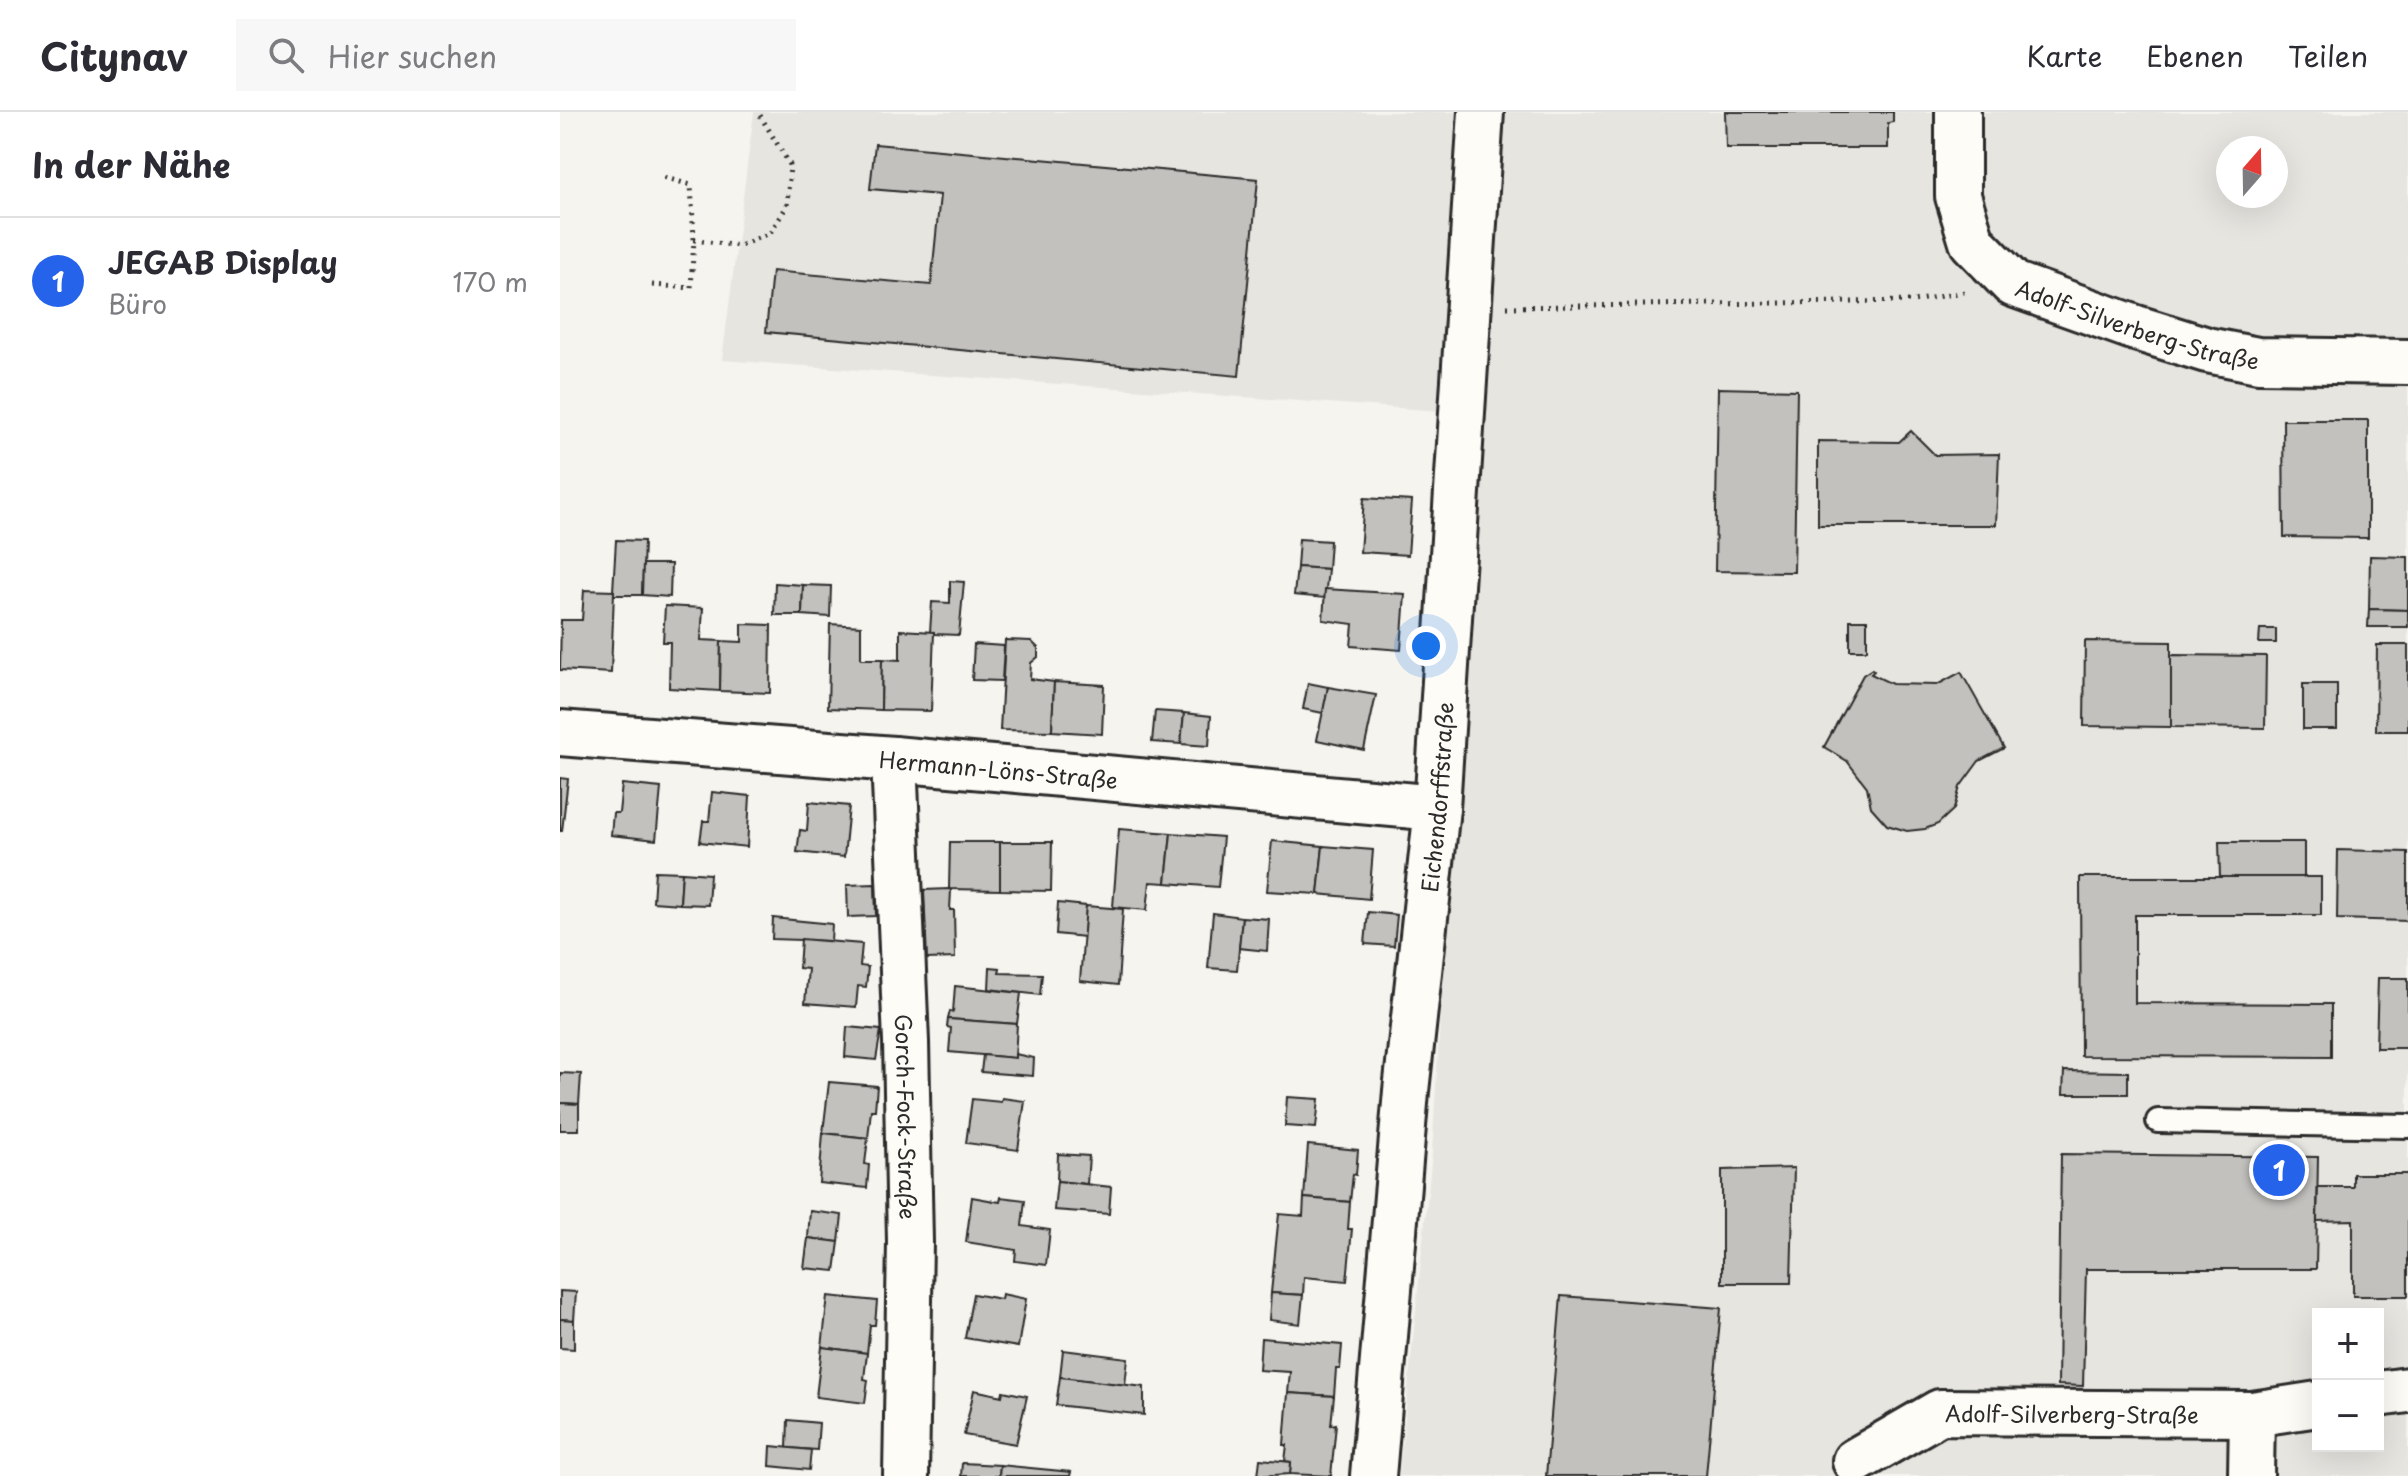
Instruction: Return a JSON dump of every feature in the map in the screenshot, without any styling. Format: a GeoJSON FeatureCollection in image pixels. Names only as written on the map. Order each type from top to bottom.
{"type":"FeatureCollection","features":[{"type":"Feature","properties":{"kind":"street","name":"Adolf-Silverberg-Straße"},"geometry":{"type":"LineString","coordinates":[[1958,112],[1958,196],[1972,242],[2013,284],[2207,350],[2258,360],[2408,362]]}},
{"type":"Feature","properties":{"kind":"street","name":"Eichendorffstraße"},"geometry":{"type":"LineString","coordinates":[[1373,1476],[1406,1091],[1437,808],[1480,114]]}},
{"type":"Feature","properties":{"kind":"street","name":"Hermann-Löns-Straße"},"geometry":{"type":"LineString","coordinates":[[560,733],[894,759],[1437,808]]}},
{"type":"Feature","properties":{"kind":"street","name":"Gorch-Fock-Straße"},"geometry":{"type":"LineString","coordinates":[[894,759],[906,1042],[910,1242],[906,1476]]}},
{"type":"Feature","properties":{"kind":"street"},"geometry":{"type":"LineString","coordinates":[[2384,1393],[2408,1390]]}},
{"type":"Feature","properties":{"kind":"street","name":"Adolf-Silverberg-Straße"},"geometry":{"type":"LineString","coordinates":[[1855,1461],[1940,1412],[2252,1414],[2312,1405]]}},
{"type":"Feature","properties":{"kind":"street"},"geometry":{"type":"LineString","coordinates":[[2251,1476],[2252,1414]]}},
{"type":"Feature","properties":{"kind":"lane"},"geometry":{"type":"LineString","coordinates":[[2158,1121],[2408,1126]]}},
{"type":"Feature","properties":{"kind":"path"},"geometry":{"type":"LineString","coordinates":[[694,240],[739,246],[770,233],[787,206],[790,165],[758,112]]}},
{"type":"Feature","properties":{"kind":"path"},"geometry":{"type":"LineString","coordinates":[[652,285],[691,288],[694,240],[691,185],[663,177]]}},
{"type":"Feature","properties":{"kind":"path"},"geometry":{"type":"LineString","coordinates":[[1468,307],[1913,301],[2013,284]]}},
{"type":"Feature","properties":{"kind":"shaded area"},"geometry":{"type":"Polygon","coordinates":[[[754,112],[1463,112],[1441,411],[722,360],[754,112]]]}},
{"type":"Feature","properties":{"kind":"shaded area"},"geometry":{"type":"Polygon","coordinates":[[[1507,112],[2408,112],[2408,1476],[1399,1476],[1432,1153],[1477,414],[1507,112]]]}},
{"type":"Feature","properties":{"kind":"building"},"geometry":{"type":"Polygon","coordinates":[[[1725,112],[1893,112],[1893,122],[1888,123],[1888,148],[1726,148],[1725,112]]]}},
{"type":"Feature","properties":{"kind":"building"},"geometry":{"type":"Polygon","coordinates":[[[875,144],[1258,179],[1239,376],[766,332],[772,271],[931,285],[940,195],[870,189],[875,144]]]}},
{"type":"Feature","properties":{"kind":"building"},"geometry":{"type":"Polygon","coordinates":[[[1718,388],[1797,390],[1794,572],[1715,571],[1718,388]]]}},
{"type":"Feature","properties":{"kind":"building"},"geometry":{"type":"Polygon","coordinates":[[[2283,420],[2368,420],[2368,538],[2284,537],[2283,420]]]}},
{"type":"Feature","properties":{"kind":"building"},"geometry":{"type":"Polygon","coordinates":[[[1911,431],[1935,455],[1999,454],[1996,525],[1818,525],[1818,441],[1899,442],[1911,431]]]}},
{"type":"Feature","properties":{"kind":"building"},"geometry":{"type":"Polygon","coordinates":[[[1364,498],[1412,501],[1408,555],[1360,552],[1364,498]]]}},
{"type":"Feature","properties":{"kind":"building"},"geometry":{"type":"Polygon","coordinates":[[[1299,539],[1330,541],[1328,569],[1297,567],[1299,539]]]}},
{"type":"Feature","properties":{"kind":"building"},"geometry":{"type":"Polygon","coordinates":[[[616,540],[644,541],[642,595],[614,595],[616,540]]]}},
{"type":"Feature","properties":{"kind":"building"},"geometry":{"type":"Polygon","coordinates":[[[2370,556],[2408,557],[2408,610],[2369,609],[2370,556]]]}},
{"type":"Feature","properties":{"kind":"building"},"geometry":{"type":"Polygon","coordinates":[[[643,564],[671,564],[670,597],[642,595],[643,564]]]}},
{"type":"Feature","properties":{"kind":"building"},"geometry":{"type":"Polygon","coordinates":[[[1297,567],[1328,569],[1325,598],[1294,595],[1297,567]]]}},
{"type":"Feature","properties":{"kind":"building"},"geometry":{"type":"Polygon","coordinates":[[[950,581],[964,582],[959,635],[934,634],[930,632],[932,602],[950,603],[950,581]]]}},
{"type":"Feature","properties":{"kind":"building"},"geometry":{"type":"Polygon","coordinates":[[[775,583],[803,585],[802,615],[774,615],[775,583]]]}},
{"type":"Feature","properties":{"kind":"building"},"geometry":{"type":"Polygon","coordinates":[[[803,585],[831,586],[830,617],[802,615],[803,585]]]}},
{"type":"Feature","properties":{"kind":"building"},"geometry":{"type":"Polygon","coordinates":[[[1325,589],[1405,594],[1401,650],[1351,646],[1353,624],[1323,620],[1325,589]]]}},
{"type":"Feature","properties":{"kind":"building"},"geometry":{"type":"Polygon","coordinates":[[[584,590],[614,591],[611,673],[560,670],[561,620],[582,620],[584,590]]]}},
{"type":"Feature","properties":{"kind":"building"},"geometry":{"type":"Polygon","coordinates":[[[665,606],[703,608],[701,640],[721,641],[720,691],[669,688],[670,642],[663,642],[665,606]]]}},
{"type":"Feature","properties":{"kind":"building"},"geometry":{"type":"Polygon","coordinates":[[[2369,609],[2408,610],[2408,627],[2368,627],[2369,609]]]}},
{"type":"Feature","properties":{"kind":"building"},"geometry":{"type":"Polygon","coordinates":[[[1850,620],[1867,620],[1867,650],[1850,650],[1850,620]]]}},
{"type":"Feature","properties":{"kind":"building"},"geometry":{"type":"Polygon","coordinates":[[[742,624],[771,625],[770,693],[720,691],[721,641],[742,642],[742,624]]]}},
{"type":"Feature","properties":{"kind":"building"},"geometry":{"type":"Polygon","coordinates":[[[830,624],[861,626],[861,659],[882,659],[881,710],[828,708],[830,624]]]}},
{"type":"Feature","properties":{"kind":"building"},"geometry":{"type":"Polygon","coordinates":[[[2260,629],[2276,629],[2276,643],[2259,643],[2260,629]]]}},
{"type":"Feature","properties":{"kind":"building"},"geometry":{"type":"Polygon","coordinates":[[[900,630],[934,632],[931,711],[881,710],[882,659],[900,660],[900,630]]]}},
{"type":"Feature","properties":{"kind":"building"},"geometry":{"type":"Polygon","coordinates":[[[1005,640],[1031,641],[1038,648],[1038,657],[1031,663],[1030,679],[1054,682],[1052,731],[1000,730],[1005,640]]]}},
{"type":"Feature","properties":{"kind":"building"},"geometry":{"type":"Polygon","coordinates":[[[2085,641],[2171,642],[2171,727],[2084,726],[2085,641]]]}},
{"type":"Feature","properties":{"kind":"building"},"geometry":{"type":"Polygon","coordinates":[[[974,644],[1004,646],[1002,681],[972,680],[974,644]]]}},
{"type":"Feature","properties":{"kind":"building"},"geometry":{"type":"Polygon","coordinates":[[[2377,645],[2408,645],[2408,731],[2376,731],[2377,645]]]}},
{"type":"Feature","properties":{"kind":"building"},"geometry":{"type":"Polygon","coordinates":[[[2171,655],[2266,656],[2265,728],[2171,727],[2171,655]]]}},
{"type":"Feature","properties":{"kind":"building"},"geometry":{"type":"Polygon","coordinates":[[[1872,669],[1871,674],[1892,684],[1937,685],[1961,672],[2004,748],[1979,761],[1960,787],[1954,809],[1938,824],[1925,829],[1907,831],[1887,825],[1871,807],[1867,787],[1847,761],[1824,747],[1863,675],[1872,669]]]}},
{"type":"Feature","properties":{"kind":"building"},"geometry":{"type":"Polygon","coordinates":[[[1054,682],[1104,685],[1102,734],[1052,731],[1054,682]]]}},
{"type":"Feature","properties":{"kind":"building"},"geometry":{"type":"Polygon","coordinates":[[[1308,683],[1328,687],[1323,713],[1303,709],[1308,683]]]}},
{"type":"Feature","properties":{"kind":"building"},"geometry":{"type":"Polygon","coordinates":[[[2303,684],[2337,684],[2337,729],[2303,729],[2303,684]]]}},
{"type":"Feature","properties":{"kind":"building"},"geometry":{"type":"Polygon","coordinates":[[[1328,687],[1376,695],[1364,750],[1317,740],[1328,687]]]}},
{"type":"Feature","properties":{"kind":"building"},"geometry":{"type":"Polygon","coordinates":[[[1155,711],[1184,713],[1181,744],[1152,742],[1155,711]]]}},
{"type":"Feature","properties":{"kind":"building"},"geometry":{"type":"Polygon","coordinates":[[[1184,713],[1211,716],[1209,746],[1181,744],[1184,713]]]}},
{"type":"Feature","properties":{"kind":"building"},"geometry":{"type":"Polygon","coordinates":[[[560,778],[568,779],[562,831],[560,831],[560,778]]]}},
{"type":"Feature","properties":{"kind":"building"},"geometry":{"type":"Polygon","coordinates":[[[622,784],[661,788],[656,840],[611,835],[613,813],[619,813],[622,784]]]}},
{"type":"Feature","properties":{"kind":"building"},"geometry":{"type":"Polygon","coordinates":[[[712,792],[750,796],[747,847],[700,842],[703,821],[709,821],[712,792]]]}},
{"type":"Feature","properties":{"kind":"building"},"geometry":{"type":"Polygon","coordinates":[[[809,802],[849,806],[844,857],[797,852],[800,830],[807,831],[809,802]]]}},
{"type":"Feature","properties":{"kind":"building"},"geometry":{"type":"Polygon","coordinates":[[[1119,829],[1171,833],[1166,883],[1150,882],[1147,910],[1113,907],[1119,829]]]}},
{"type":"Feature","properties":{"kind":"building"},"geometry":{"type":"Polygon","coordinates":[[[1171,833],[1223,837],[1218,887],[1166,883],[1171,833]]]}},
{"type":"Feature","properties":{"kind":"building"},"geometry":{"type":"Polygon","coordinates":[[[1272,841],[1323,846],[1318,894],[1267,891],[1272,841]]]}},
{"type":"Feature","properties":{"kind":"building"},"geometry":{"type":"Polygon","coordinates":[[[950,842],[1000,842],[1000,890],[949,889],[950,842]]]}},
{"type":"Feature","properties":{"kind":"building"},"geometry":{"type":"Polygon","coordinates":[[[1000,842],[1052,842],[1051,891],[1000,890],[1000,842]]]}},
{"type":"Feature","properties":{"kind":"building"},"geometry":{"type":"Polygon","coordinates":[[[2219,842],[2304,842],[2304,877],[2220,877],[2219,842]]]}},
{"type":"Feature","properties":{"kind":"building"},"geometry":{"type":"Polygon","coordinates":[[[1323,846],[1373,850],[1369,899],[1318,894],[1323,846]]]}},
{"type":"Feature","properties":{"kind":"building"},"geometry":{"type":"Polygon","coordinates":[[[2338,850],[2408,852],[2408,921],[2337,919],[2338,850]]]}},
{"type":"Feature","properties":{"kind":"building"},"geometry":{"type":"Polygon","coordinates":[[[655,871],[682,872],[680,904],[653,902],[655,871]]]}},
{"type":"Feature","properties":{"kind":"building"},"geometry":{"type":"Polygon","coordinates":[[[682,872],[710,874],[708,905],[680,904],[682,872]]]}},
{"type":"Feature","properties":{"kind":"building"},"geometry":{"type":"Polygon","coordinates":[[[2080,877],[2321,877],[2321,915],[2135,915],[2135,1003],[2331,1004],[2331,1057],[2081,1056],[2080,877]]]}},
{"type":"Feature","properties":{"kind":"building"},"geometry":{"type":"Polygon","coordinates":[[[875,884],[876,916],[848,917],[847,885],[875,884]]]}},
{"type":"Feature","properties":{"kind":"building"},"geometry":{"type":"Polygon","coordinates":[[[949,889],[950,910],[954,910],[955,958],[927,959],[924,890],[949,889]]]}},
{"type":"Feature","properties":{"kind":"building"},"geometry":{"type":"Polygon","coordinates":[[[1058,903],[1086,906],[1084,937],[1056,934],[1058,903]]]}},
{"type":"Feature","properties":{"kind":"building"},"geometry":{"type":"Polygon","coordinates":[[[1086,906],[1123,909],[1118,985],[1080,981],[1086,906]]]}},
{"type":"Feature","properties":{"kind":"building"},"geometry":{"type":"Polygon","coordinates":[[[1368,912],[1397,915],[1394,946],[1365,944],[1368,912]]]}},
{"type":"Feature","properties":{"kind":"building"},"geometry":{"type":"Polygon","coordinates":[[[1213,913],[1242,917],[1237,970],[1208,968],[1213,913]]]}},
{"type":"Feature","properties":{"kind":"building"},"geometry":{"type":"Polygon","coordinates":[[[1242,917],[1269,919],[1267,951],[1239,948],[1242,917]]]}},
{"type":"Feature","properties":{"kind":"building"},"geometry":{"type":"Polygon","coordinates":[[[773,918],[832,924],[831,941],[772,939],[773,918]]]}},
{"type":"Feature","properties":{"kind":"building"},"geometry":{"type":"Polygon","coordinates":[[[801,939],[862,944],[860,966],[868,967],[866,987],[858,986],[856,1007],[805,1003],[808,969],[799,968],[801,939]]]}},
{"type":"Feature","properties":{"kind":"building"},"geometry":{"type":"Polygon","coordinates":[[[990,967],[1000,968],[999,973],[1042,974],[1040,995],[989,989],[990,967]]]}},
{"type":"Feature","properties":{"kind":"building"},"geometry":{"type":"Polygon","coordinates":[[[2378,978],[2408,978],[2408,1048],[2376,1048],[2378,978]]]}},
{"type":"Feature","properties":{"kind":"building"},"geometry":{"type":"Polygon","coordinates":[[[955,986],[1021,993],[1017,1024],[948,1019],[950,1011],[953,1012],[955,986]]]}},
{"type":"Feature","properties":{"kind":"building"},"geometry":{"type":"Polygon","coordinates":[[[948,1019],[1017,1024],[1015,1058],[949,1052],[951,1028],[947,1027],[948,1019]]]}},
{"type":"Feature","properties":{"kind":"building"},"geometry":{"type":"Polygon","coordinates":[[[847,1027],[881,1030],[876,1060],[845,1057],[847,1027]]]}},
{"type":"Feature","properties":{"kind":"building"},"geometry":{"type":"Polygon","coordinates":[[[1015,1054],[1034,1058],[1033,1076],[981,1072],[983,1055],[1015,1058],[1015,1054]]]}},
{"type":"Feature","properties":{"kind":"building"},"geometry":{"type":"Polygon","coordinates":[[[2064,1071],[2128,1072],[2128,1094],[2063,1094],[2064,1071]]]}},
{"type":"Feature","properties":{"kind":"building"},"geometry":{"type":"Polygon","coordinates":[[[560,1073],[581,1074],[579,1104],[560,1103],[560,1073]]]}},
{"type":"Feature","properties":{"kind":"building"},"geometry":{"type":"Polygon","coordinates":[[[829,1082],[877,1086],[868,1138],[823,1133],[829,1082]]]}},
{"type":"Feature","properties":{"kind":"building"},"geometry":{"type":"Polygon","coordinates":[[[1287,1097],[1319,1099],[1316,1128],[1285,1126],[1287,1097]]]}},
{"type":"Feature","properties":{"kind":"building"},"geometry":{"type":"Polygon","coordinates":[[[1002,1098],[1025,1101],[1018,1150],[966,1143],[972,1099],[1001,1102],[1002,1098]]]}},
{"type":"Feature","properties":{"kind":"building"},"geometry":{"type":"Polygon","coordinates":[[[560,1103],[579,1104],[579,1130],[560,1130],[560,1103]]]}},
{"type":"Feature","properties":{"kind":"building"},"geometry":{"type":"Polygon","coordinates":[[[823,1133],[868,1138],[865,1164],[869,1165],[867,1188],[819,1183],[823,1133]]]}},
{"type":"Feature","properties":{"kind":"building"},"geometry":{"type":"Polygon","coordinates":[[[1308,1145],[1358,1150],[1350,1202],[1304,1198],[1308,1145]]]}},
{"type":"Feature","properties":{"kind":"building"},"geometry":{"type":"Polygon","coordinates":[[[1058,1154],[1089,1156],[1087,1184],[1057,1181],[1058,1154]]]}},
{"type":"Feature","properties":{"kind":"building"},"geometry":{"type":"Polygon","coordinates":[[[2061,1154],[2318,1157],[2316,1269],[2086,1269],[2083,1386],[2058,1385],[2061,1154]]]}},
{"type":"Feature","properties":{"kind":"building"},"geometry":{"type":"Polygon","coordinates":[[[1794,1168],[1791,1283],[1722,1283],[1722,1170],[1794,1168]]]}},
{"type":"Feature","properties":{"kind":"building"},"geometry":{"type":"Polygon","coordinates":[[[2353,1174],[2408,1174],[2408,1296],[2353,1296],[2353,1220],[2317,1221],[2318,1187],[2353,1187],[2353,1174]]]}},
{"type":"Feature","properties":{"kind":"building"},"geometry":{"type":"Polygon","coordinates":[[[1057,1181],[1111,1187],[1109,1214],[1054,1210],[1057,1181]]]}},
{"type":"Feature","properties":{"kind":"building"},"geometry":{"type":"Polygon","coordinates":[[[972,1197],[1000,1202],[1001,1197],[1025,1200],[1022,1226],[1050,1230],[1046,1265],[1015,1261],[1016,1250],[966,1242],[972,1197]]]}},
{"type":"Feature","properties":{"kind":"building"},"geometry":{"type":"Polygon","coordinates":[[[1304,1198],[1350,1202],[1348,1229],[1352,1229],[1347,1281],[1304,1277],[1303,1295],[1271,1293],[1279,1214],[1303,1216],[1304,1198]]]}},
{"type":"Feature","properties":{"kind":"building"},"geometry":{"type":"Polygon","coordinates":[[[810,1211],[842,1215],[839,1242],[808,1238],[810,1211]]]}},
{"type":"Feature","properties":{"kind":"building"},"geometry":{"type":"Polygon","coordinates":[[[808,1238],[839,1242],[835,1271],[804,1268],[808,1238]]]}},
{"type":"Feature","properties":{"kind":"building"},"geometry":{"type":"Polygon","coordinates":[[[560,1291],[576,1292],[574,1320],[560,1319],[560,1291]]]}},
{"type":"Feature","properties":{"kind":"building"},"geometry":{"type":"Polygon","coordinates":[[[1271,1293],[1303,1295],[1300,1324],[1269,1320],[1271,1293]]]}},
{"type":"Feature","properties":{"kind":"building"},"geometry":{"type":"Polygon","coordinates":[[[973,1294],[1001,1299],[1002,1294],[1026,1299],[1018,1347],[965,1338],[973,1294]]]}},
{"type":"Feature","properties":{"kind":"building"},"geometry":{"type":"Polygon","coordinates":[[[828,1296],[877,1301],[875,1325],[870,1325],[867,1353],[822,1347],[828,1296]]]}},
{"type":"Feature","properties":{"kind":"building"},"geometry":{"type":"Polygon","coordinates":[[[1561,1296],[1721,1308],[1706,1476],[1546,1476],[1561,1296]]]}},
{"type":"Feature","properties":{"kind":"building"},"geometry":{"type":"Polygon","coordinates":[[[560,1319],[574,1320],[574,1349],[560,1348],[560,1319]]]}},
{"type":"Feature","properties":{"kind":"building"},"geometry":{"type":"Polygon","coordinates":[[[1261,1338],[1342,1345],[1334,1396],[1288,1393],[1290,1372],[1259,1370],[1261,1338]]]}},
{"type":"Feature","properties":{"kind":"building"},"geometry":{"type":"Polygon","coordinates":[[[822,1347],[867,1353],[865,1403],[816,1397],[822,1347]]]}},
{"type":"Feature","properties":{"kind":"building"},"geometry":{"type":"Polygon","coordinates":[[[1063,1350],[1128,1358],[1125,1385],[1060,1377],[1063,1350]]]}},
{"type":"Feature","properties":{"kind":"building"},"geometry":{"type":"Polygon","coordinates":[[[1060,1377],[1144,1387],[1144,1415],[1056,1405],[1060,1377]]]}},
{"type":"Feature","properties":{"kind":"building"},"geometry":{"type":"Polygon","coordinates":[[[974,1390],[1002,1396],[1003,1391],[1027,1396],[1016,1444],[964,1435],[974,1390]]]}},
{"type":"Feature","properties":{"kind":"building"},"geometry":{"type":"Polygon","coordinates":[[[1288,1393],[1334,1396],[1331,1425],[1336,1424],[1331,1476],[1290,1474],[1291,1462],[1285,1461],[1287,1445],[1284,1445],[1288,1393]]]}},
{"type":"Feature","properties":{"kind":"building"},"geometry":{"type":"Polygon","coordinates":[[[788,1420],[819,1423],[817,1450],[787,1448],[788,1420]]]}},
{"type":"Feature","properties":{"kind":"building"},"geometry":{"type":"Polygon","coordinates":[[[771,1446],[811,1450],[809,1470],[770,1466],[771,1446]]]}},
{"type":"Feature","properties":{"kind":"building"},"geometry":{"type":"Polygon","coordinates":[[[1260,1459],[1291,1462],[1290,1474],[1258,1476],[1260,1459]]]}},
{"type":"Feature","properties":{"kind":"building"},"geometry":{"type":"Polygon","coordinates":[[[962,1463],[1000,1465],[999,1476],[961,1476],[962,1463]]]}},
{"type":"Feature","properties":{"kind":"building"},"geometry":{"type":"Polygon","coordinates":[[[1000,1465],[1071,1472],[1070,1476],[999,1476],[1000,1465]]]}},
{"type":"Feature","properties":{"kind":"place","name":"JEGAB Display"},"geometry":{"type":"Point","coordinates":[2279,1170]}}]}
